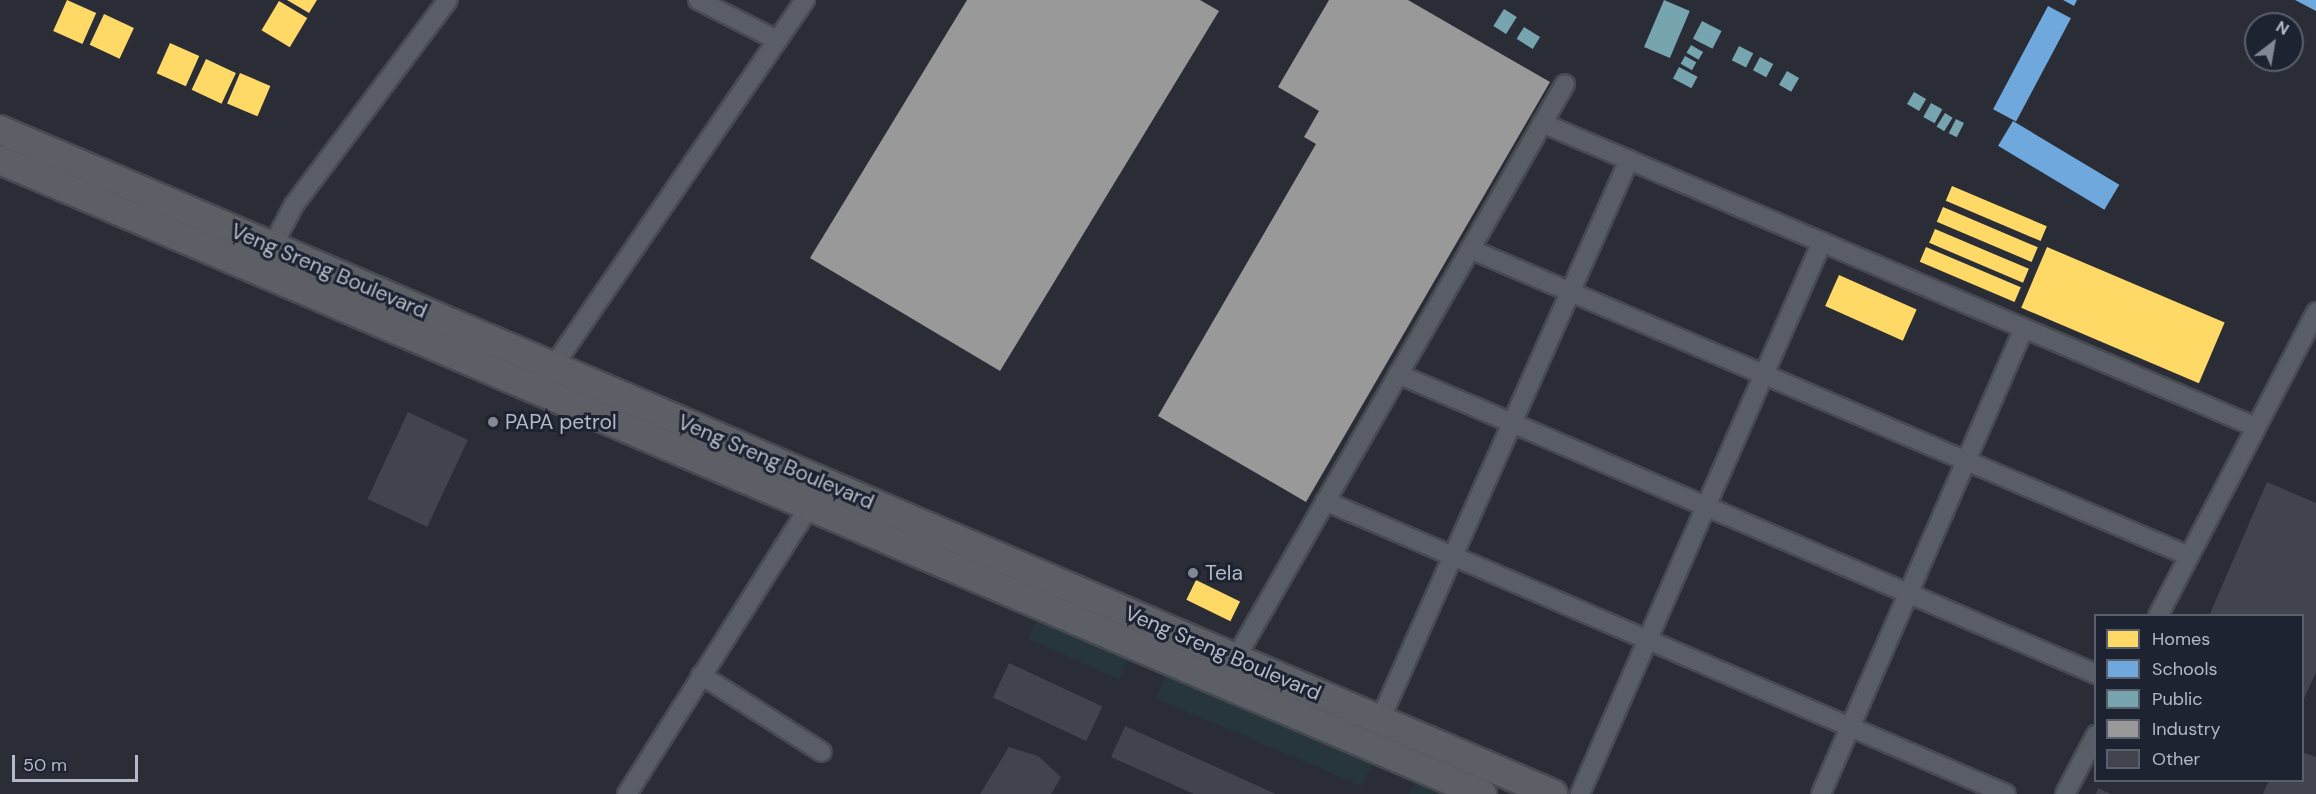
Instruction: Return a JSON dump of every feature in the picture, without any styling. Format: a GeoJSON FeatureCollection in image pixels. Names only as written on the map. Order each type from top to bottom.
{"type":"FeatureCollection","features":[{"type":"Feature","properties":{"kind":"main road","name":"Veng Sreng Boulevard"},"geometry":{"type":"LineString","coordinates":[[0,130],[272,247],[810,506],[967,559]]}},
{"type":"Feature","properties":{"kind":"main road","name":"Veng Sreng Boulevard"},"geometry":{"type":"LineString","coordinates":[[0,160],[546,378],[1229,670],[1482,794]]}},
{"type":"Feature","properties":{"kind":"main road","name":"Veng Sreng Boulevard"},"geometry":{"type":"LineString","coordinates":[[1229,670],[1380,720],[1553,794]]}},
{"type":"Feature","properties":{"kind":"street"},"geometry":{"type":"LineString","coordinates":[[272,247],[294,206],[448,0]]}},
{"type":"Feature","properties":{"kind":"street"},"geometry":{"type":"LineString","coordinates":[[698,0],[777,40]]}},
{"type":"Feature","properties":{"kind":"street"},"geometry":{"type":"LineString","coordinates":[[546,378],[805,0]]}},
{"type":"Feature","properties":{"kind":"street"},"geometry":{"type":"LineString","coordinates":[[1229,670],[1565,84]]}},
{"type":"Feature","properties":{"kind":"street"},"geometry":{"type":"LineString","coordinates":[[1542,123],[2256,426]]}},
{"type":"Feature","properties":{"kind":"street"},"geometry":{"type":"LineString","coordinates":[[1380,720],[1629,160]]}},
{"type":"Feature","properties":{"kind":"street"},"geometry":{"type":"LineString","coordinates":[[1580,794],[1822,242]]}},
{"type":"Feature","properties":{"kind":"street"},"geometry":{"type":"LineString","coordinates":[[1470,249],[2189,556]]}},
{"type":"Feature","properties":{"kind":"street"},"geometry":{"type":"LineString","coordinates":[[2159,614],[2316,312]]}},
{"type":"Feature","properties":{"kind":"street"},"geometry":{"type":"LineString","coordinates":[[1821,794],[2024,328]]}},
{"type":"Feature","properties":{"kind":"street"},"geometry":{"type":"LineString","coordinates":[[1398,374],[2094,673]]}},
{"type":"Feature","properties":{"kind":"street"},"geometry":{"type":"LineString","coordinates":[[1325,501],[2006,794]]}},
{"type":"Feature","properties":{"kind":"street"},"geometry":{"type":"LineString","coordinates":[[627,794],[810,506]]}},
{"type":"Feature","properties":{"kind":"street"},"geometry":{"type":"LineString","coordinates":[[701,675],[822,752]]}},
{"type":"Feature","properties":{"kind":"street"},"geometry":{"type":"LineString","coordinates":[[2065,794],[2094,739]]}},
{"type":"Feature","properties":{"kind":"shaded area"},"geometry":{"type":"Polygon","coordinates":[[[1039,615],[1129,655],[1119,679],[1028,639],[1039,615]]]}},
{"type":"Feature","properties":{"kind":"shaded area"},"geometry":{"type":"Polygon","coordinates":[[[1168,670],[1374,758],[1362,786],[1156,699],[1168,670]]]}},
{"type":"Feature","properties":{"kind":"shaded area"},"geometry":{"type":"Polygon","coordinates":[[[1419,776],[1460,794],[1409,794],[1419,776]]]}},
{"type":"Feature","properties":{"kind":"building: Homes"},"geometry":{"type":"Polygon","coordinates":[[[67,0],[96,13],[82,44],[53,31],[67,0]]]}},
{"type":"Feature","properties":{"kind":"building: Homes"},"geometry":{"type":"Polygon","coordinates":[[[287,0],[317,0],[309,13],[287,0]]]}},
{"type":"Feature","properties":{"kind":"building: Homes"},"geometry":{"type":"Polygon","coordinates":[[[279,1],[307,18],[290,47],[261,30],[279,1]]]}},
{"type":"Feature","properties":{"kind":"building: Homes"},"geometry":{"type":"Polygon","coordinates":[[[104,14],[134,28],[120,59],[90,45],[104,14]]]}},
{"type":"Feature","properties":{"kind":"building: Homes"},"geometry":{"type":"Polygon","coordinates":[[[170,43],[199,56],[186,86],[157,73],[170,43]]]}},
{"type":"Feature","properties":{"kind":"building: Homes"},"geometry":{"type":"Polygon","coordinates":[[[206,59],[236,73],[222,104],[192,90],[206,59]]]}},
{"type":"Feature","properties":{"kind":"building: Homes"},"geometry":{"type":"Polygon","coordinates":[[[240,73],[270,86],[257,116],[227,103],[240,73]]]}},
{"type":"Feature","properties":{"kind":"building: Homes"},"geometry":{"type":"Polygon","coordinates":[[[1952,186],[2047,226],[2041,241],[1946,201],[1952,186]]]}},
{"type":"Feature","properties":{"kind":"building: Homes"},"geometry":{"type":"Polygon","coordinates":[[[1943,207],[2038,247],[2032,262],[1937,222],[1943,207]]]}},
{"type":"Feature","properties":{"kind":"building: Homes"},"geometry":{"type":"Polygon","coordinates":[[[1935,229],[2029,269],[2023,283],[1929,243],[1935,229]]]}},
{"type":"Feature","properties":{"kind":"building: Homes"},"geometry":{"type":"Polygon","coordinates":[[[1926,247],[2021,287],[2015,302],[1920,262],[1926,247]]]}},
{"type":"Feature","properties":{"kind":"building: Homes"},"geometry":{"type":"Polygon","coordinates":[[[2047,247],[2225,322],[2199,383],[2021,308],[2047,247]]]}},
{"type":"Feature","properties":{"kind":"building: Homes"},"geometry":{"type":"Polygon","coordinates":[[[1839,275],[1917,310],[1903,341],[1825,306],[1839,275]]]}},
{"type":"Feature","properties":{"kind":"building: Homes"},"geometry":{"type":"Polygon","coordinates":[[[1196,580],[1240,601],[1230,621],[1186,600],[1196,580]]]}},
{"type":"Feature","properties":{"kind":"building: Schools"},"geometry":{"type":"Polygon","coordinates":[[[2063,0],[2077,0],[2074,6],[2063,0]]]}},
{"type":"Feature","properties":{"kind":"building: Schools"},"geometry":{"type":"Polygon","coordinates":[[[2295,0],[2316,0],[2316,11],[2295,0]]]}},
{"type":"Feature","properties":{"kind":"building: Schools"},"geometry":{"type":"Polygon","coordinates":[[[2048,6],[2071,18],[2016,122],[1993,109],[2048,6]]]}},
{"type":"Feature","properties":{"kind":"building: Schools"},"geometry":{"type":"Polygon","coordinates":[[[2013,121],[2119,185],[2104,210],[1998,146],[2013,121]]]}},
{"type":"Feature","properties":{"kind":"building: Public"},"geometry":{"type":"Polygon","coordinates":[[[1664,0],[1690,11],[1670,58],[1644,47],[1664,0]]]}},
{"type":"Feature","properties":{"kind":"building: Public"},"geometry":{"type":"Polygon","coordinates":[[[1504,9],[1517,17],[1506,34],[1493,26],[1504,9]]]}},
{"type":"Feature","properties":{"kind":"building: Public"},"geometry":{"type":"Polygon","coordinates":[[[1702,21],[1722,31],[1713,49],[1693,39],[1702,21]]]}},
{"type":"Feature","properties":{"kind":"building: Public"},"geometry":{"type":"Polygon","coordinates":[[[1524,27],[1540,37],[1533,49],[1517,39],[1524,27]]]}},
{"type":"Feature","properties":{"kind":"building: Public"},"geometry":{"type":"Polygon","coordinates":[[[1691,45],[1703,52],[1699,60],[1686,53],[1691,45]]]}},
{"type":"Feature","properties":{"kind":"building: Public"},"geometry":{"type":"Polygon","coordinates":[[[1739,46],[1753,53],[1746,68],[1732,60],[1739,46]]]}},
{"type":"Feature","properties":{"kind":"building: Public"},"geometry":{"type":"Polygon","coordinates":[[[1685,56],[1696,62],[1692,70],[1681,64],[1685,56]]]}},
{"type":"Feature","properties":{"kind":"building: Public"},"geometry":{"type":"Polygon","coordinates":[[[1760,57],[1773,64],[1766,77],[1753,70],[1760,57]]]}},
{"type":"Feature","properties":{"kind":"building: Public"},"geometry":{"type":"Polygon","coordinates":[[[1679,67],[1698,77],[1691,88],[1673,78],[1679,67]]]}},
{"type":"Feature","properties":{"kind":"building: Public"},"geometry":{"type":"Polygon","coordinates":[[[1787,71],[1799,78],[1791,92],[1779,85],[1787,71]]]}},
{"type":"Feature","properties":{"kind":"building: Public"},"geometry":{"type":"Polygon","coordinates":[[[1914,92],[1926,99],[1919,111],[1907,104],[1914,92]]]}},
{"type":"Feature","properties":{"kind":"building: Public"},"geometry":{"type":"Polygon","coordinates":[[[1931,103],[1942,109],[1935,123],[1923,117],[1931,103]]]}},
{"type":"Feature","properties":{"kind":"building: Public"},"geometry":{"type":"Polygon","coordinates":[[[1945,113],[1953,118],[1944,131],[1937,127],[1945,113]]]}},
{"type":"Feature","properties":{"kind":"building: Public"},"geometry":{"type":"Polygon","coordinates":[[[1956,119],[1964,123],[1957,137],[1949,133],[1956,119]]]}},
{"type":"Feature","properties":{"kind":"building: Industry"},"geometry":{"type":"Polygon","coordinates":[[[967,0],[1200,0],[1219,11],[1000,371],[810,258],[967,0]]]}},
{"type":"Feature","properties":{"kind":"building: Industry"},"geometry":{"type":"Polygon","coordinates":[[[1329,0],[1408,0],[1550,82],[1306,502],[1158,416],[1316,144],[1304,137],[1319,111],[1278,87],[1329,0]]]}},
{"type":"Feature","properties":{"kind":"building: Other"},"geometry":{"type":"Polygon","coordinates":[[[408,412],[468,440],[427,527],[367,499],[408,412]]]}},
{"type":"Feature","properties":{"kind":"building: Other"},"geometry":{"type":"Polygon","coordinates":[[[2267,482],[2316,503],[2316,672],[2304,699],[2304,614],[2210,614],[2267,482]]]}},
{"type":"Feature","properties":{"kind":"building: Other"},"geometry":{"type":"Polygon","coordinates":[[[1009,663],[1102,707],[1086,741],[993,697],[1009,663]]]}},
{"type":"Feature","properties":{"kind":"building: Other"},"geometry":{"type":"Polygon","coordinates":[[[1125,726],[1276,794],[1194,794],[1111,757],[1125,726]]]}},
{"type":"Feature","properties":{"kind":"building: Other"},"geometry":{"type":"Polygon","coordinates":[[[1009,747],[1038,756],[1061,777],[1051,794],[980,794],[1009,747]]]}},
{"type":"Feature","properties":{"kind":"building: Other"},"geometry":{"type":"Polygon","coordinates":[[[2304,753],[2316,757],[2316,794],[2263,794],[2268,782],[2304,782],[2304,753]]]}},
{"type":"Feature","properties":{"kind":"building: Other"},"geometry":{"type":"Polygon","coordinates":[[[2098,788],[2111,794],[2096,794],[2098,788]]]}},
{"type":"Feature","properties":{"kind":"place","name":"PAPA petrol"},"geometry":{"type":"Point","coordinates":[493,422]}},
{"type":"Feature","properties":{"kind":"place","name":"Tela"},"geometry":{"type":"Point","coordinates":[1193,573]}}]}
